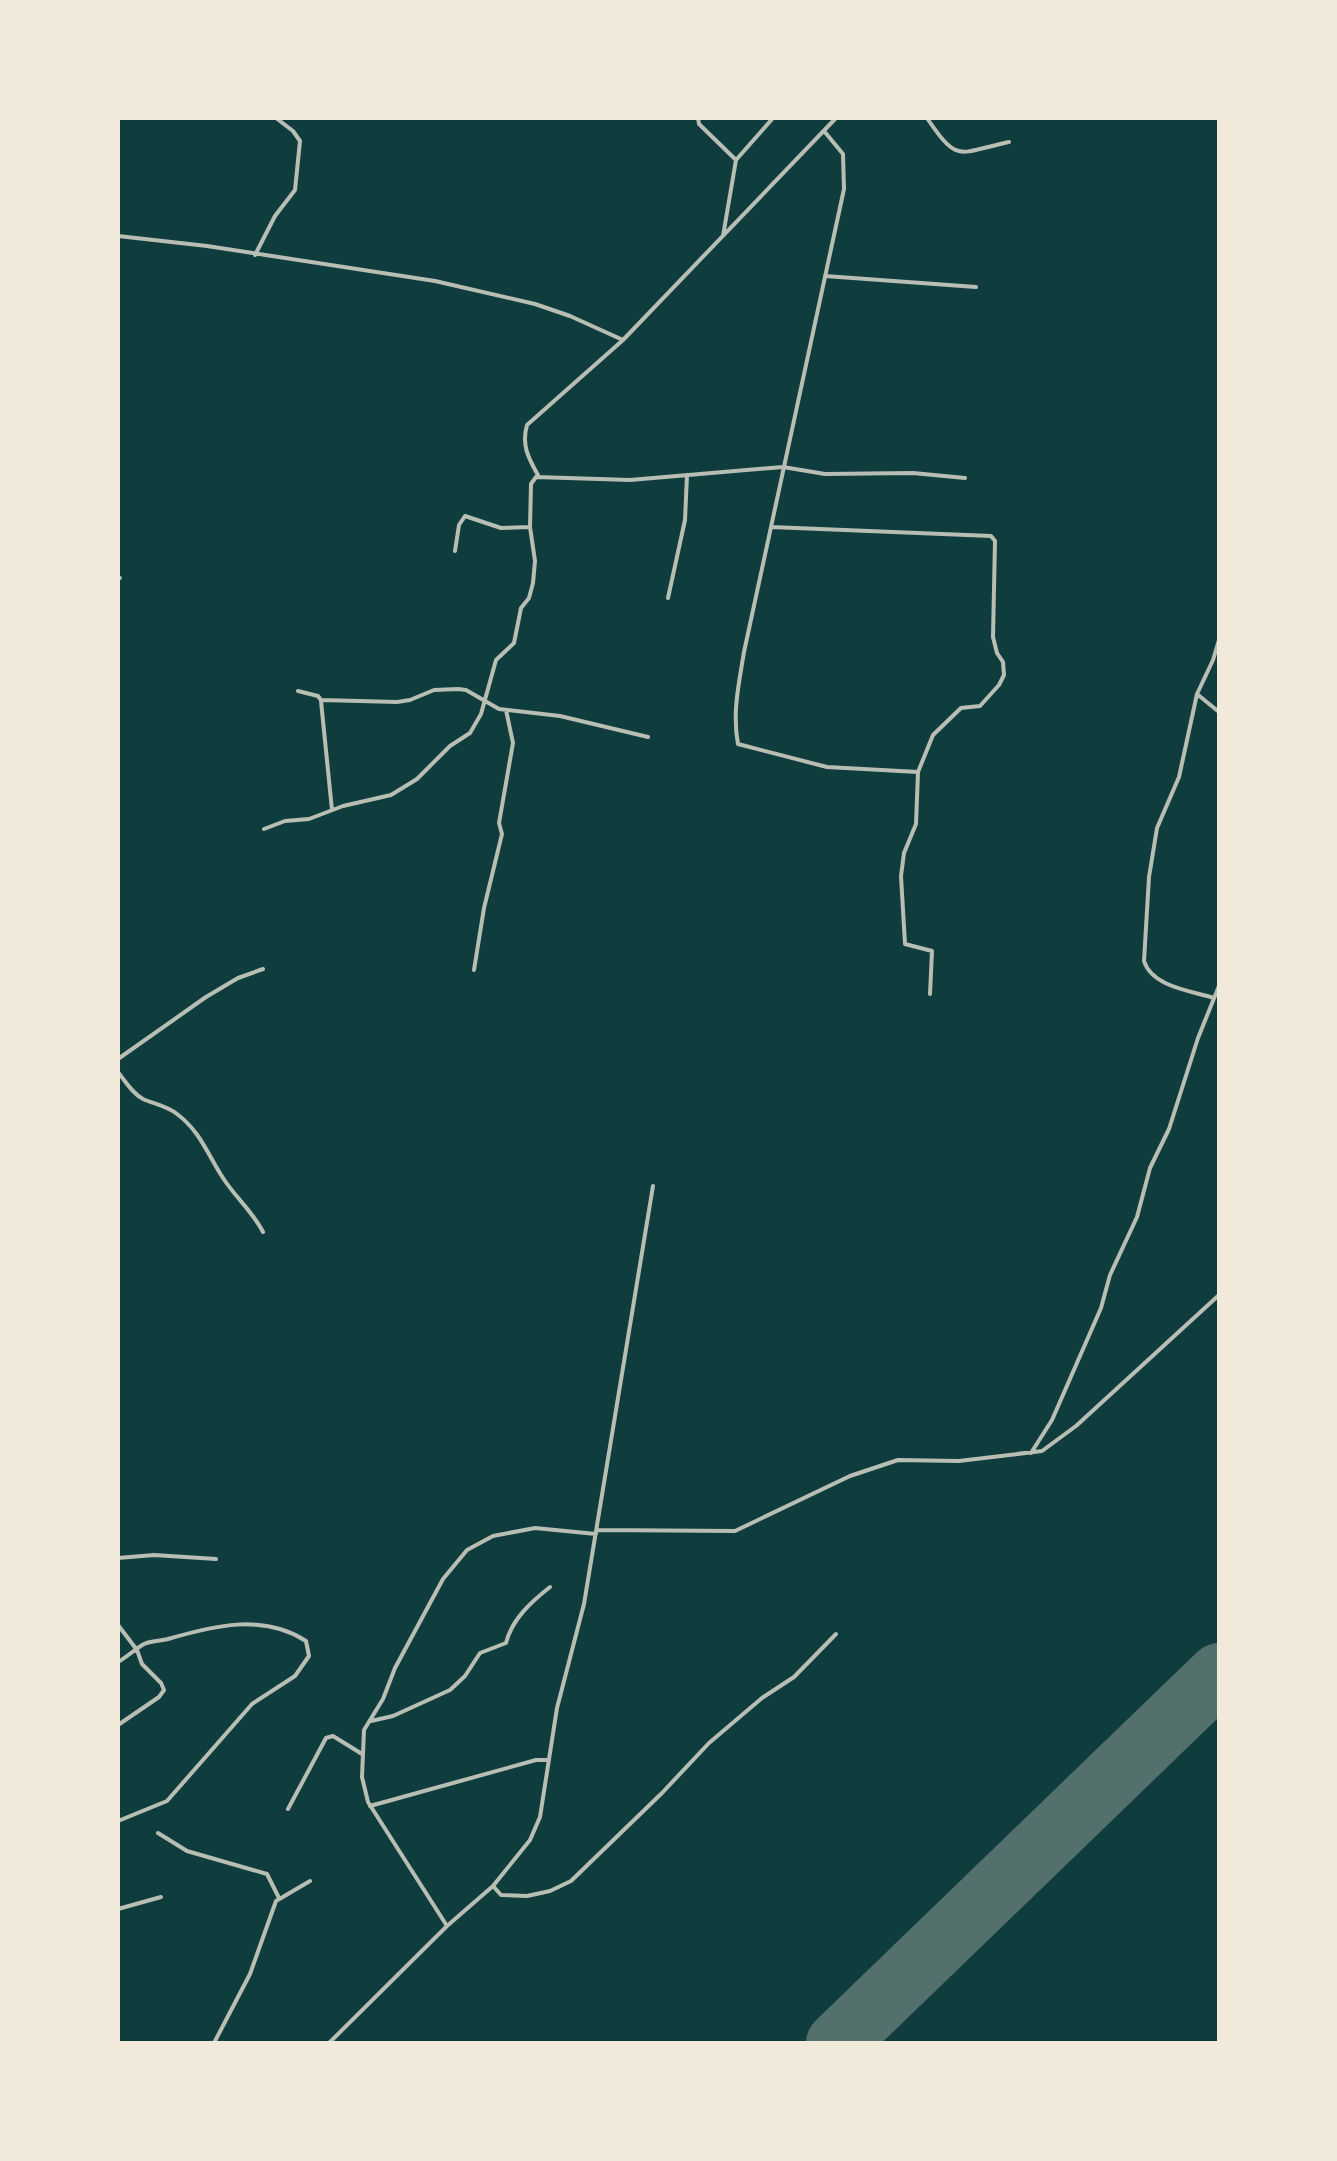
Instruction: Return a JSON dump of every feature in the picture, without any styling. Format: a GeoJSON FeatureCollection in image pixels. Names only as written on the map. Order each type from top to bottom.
{"type":"FeatureCollection","features":[{"type":"Feature","properties":{"kind":"street"},"geometry":{"type":"LineString","coordinates":[[255,255],[275,216],[292,197],[296,181],[300,141],[276,118]]}},
{"type":"Feature","properties":{"kind":"street"},"geometry":{"type":"LineString","coordinates":[[698,118],[699,124],[736,160]]}},
{"type":"Feature","properties":{"kind":"street"},"geometry":{"type":"LineString","coordinates":[[722,238],[736,160],[773,118]]}},
{"type":"Feature","properties":{"kind":"street"},"geometry":{"type":"LineString","coordinates":[[539,477],[525,451],[523,437],[527,425],[623,340],[836,118]]}},
{"type":"Feature","properties":{"kind":"street"},"geometry":{"type":"LineString","coordinates":[[927,118],[943,143],[953,151],[964,152],[1009,142]]}},
{"type":"Feature","properties":{"kind":"street"},"geometry":{"type":"LineString","coordinates":[[824,131],[843,154],[844,189],[737,691],[738,744],[827,767],[918,772]]}},
{"type":"Feature","properties":{"kind":"street"},"geometry":{"type":"LineString","coordinates":[[118,236],[407,276],[514,299],[570,316],[623,340]]}},
{"type":"Feature","properties":{"kind":"street"},"geometry":{"type":"LineString","coordinates":[[825,276],[976,287]]}},
{"type":"Feature","properties":{"kind":"street"},"geometry":{"type":"LineString","coordinates":[[264,829],[391,795],[406,787],[474,727],[496,660],[514,643],[521,608],[529,598],[533,583],[535,561],[530,527],[531,484],[534,478],[630,480],[783,467],[825,474],[913,473],[965,478]]}},
{"type":"Feature","properties":{"kind":"street"},"geometry":{"type":"LineString","coordinates":[[668,598],[685,520],[687,475]]}},
{"type":"Feature","properties":{"kind":"street"},"geometry":{"type":"LineString","coordinates":[[455,551],[459,525],[465,516],[501,528],[530,527]]}},
{"type":"Feature","properties":{"kind":"street"},"geometry":{"type":"LineString","coordinates":[[771,527],[994,537],[993,637],[1003,662],[1004,675],[980,706],[961,708],[933,735],[918,772],[916,824],[904,853],[901,876],[905,944],[932,951],[930,994]]}},
{"type":"Feature","properties":{"kind":"street"},"geometry":{"type":"LineString","coordinates":[[1214,998],[1166,984],[1148,970],[1144,961],[1153,845],[1179,777],[1197,694],[1219,640]]}},
{"type":"Feature","properties":{"kind":"street"},"geometry":{"type":"LineString","coordinates":[[321,700],[397,702],[434,690],[458,689],[506,710],[560,716],[648,737]]}},
{"type":"Feature","properties":{"kind":"street"},"geometry":{"type":"LineString","coordinates":[[298,691],[318,696],[321,700],[332,810]]}},
{"type":"Feature","properties":{"kind":"street"},"geometry":{"type":"LineString","coordinates":[[1197,694],[1219,712]]}},
{"type":"Feature","properties":{"kind":"street"},"geometry":{"type":"LineString","coordinates":[[474,970],[484,908],[502,834],[499,823],[513,743],[506,710]]}},
{"type":"Feature","properties":{"kind":"street"},"geometry":{"type":"LineString","coordinates":[[118,1059],[206,997],[238,978],[263,969]]}},
{"type":"Feature","properties":{"kind":"street"},"geometry":{"type":"LineString","coordinates":[[1031,1453],[1052,1420],[1101,1308],[1110,1275],[1137,1217],[1150,1168],[1169,1129],[1198,1038],[1219,986]]}},
{"type":"Feature","properties":{"kind":"street"},"geometry":{"type":"LineString","coordinates":[[118,1072],[140,1097],[176,1113],[192,1128],[237,1198],[255,1215],[263,1232]]}},
{"type":"Feature","properties":{"kind":"street"},"geometry":{"type":"LineString","coordinates":[[329,2043],[447,1926],[493,1886],[530,1840],[542,1808],[557,1708],[584,1604],[653,1186]]}},
{"type":"Feature","properties":{"kind":"street"},"geometry":{"type":"LineString","coordinates":[[447,1926],[370,1806],[362,1777],[362,1754],[364,1730],[420,1619],[443,1579],[467,1550],[493,1536],[535,1528],[596,1532],[735,1531],[850,1476],[898,1460],[959,1461],[1042,1451],[1076,1426],[1219,1295]]}},
{"type":"Feature","properties":{"kind":"street"},"geometry":{"type":"LineString","coordinates":[[118,1558],[154,1555],[216,1559]]}},
{"type":"Feature","properties":{"kind":"street"},"geometry":{"type":"LineString","coordinates":[[371,1721],[393,1716],[456,1685],[480,1653],[506,1643],[509,1630],[523,1612],[550,1587]]}},
{"type":"Feature","properties":{"kind":"street"},"geometry":{"type":"LineString","coordinates":[[118,1662],[144,1644],[198,1629],[239,1624],[269,1627],[292,1634],[306,1641],[310,1652],[295,1676],[252,1704],[167,1801],[118,1821]]}},
{"type":"Feature","properties":{"kind":"street"},"geometry":{"type":"LineString","coordinates":[[118,1625],[137,1650],[142,1664],[161,1683],[163,1693],[118,1725]]}},
{"type":"Feature","properties":{"kind":"street"},"geometry":{"type":"LineString","coordinates":[[493,1886],[501,1895],[527,1896],[550,1891],[571,1881],[709,1743],[762,1698],[794,1677],[836,1634]]}},
{"type":"Feature","properties":{"kind":"street"},"geometry":{"type":"LineString","coordinates":[[288,1809],[326,1738],[333,1736],[362,1754]]}},
{"type":"Feature","properties":{"kind":"street"},"geometry":{"type":"LineString","coordinates":[[370,1806],[536,1760],[550,1760]]}},
{"type":"Feature","properties":{"kind":"street"},"geometry":{"type":"LineString","coordinates":[[158,1833],[187,1851],[267,1874],[279,1898]]}},
{"type":"Feature","properties":{"kind":"street"},"geometry":{"type":"LineString","coordinates":[[214,2043],[250,1974],[279,1898],[310,1881]]}},
{"type":"Feature","properties":{"kind":"street"},"geometry":{"type":"LineString","coordinates":[[118,1909],[161,1897]]}},
{"type":"Feature","properties":{"kind":"runway"},"geometry":{"type":"LineString","coordinates":[[837,2043],[1219,1674]]}}]}
